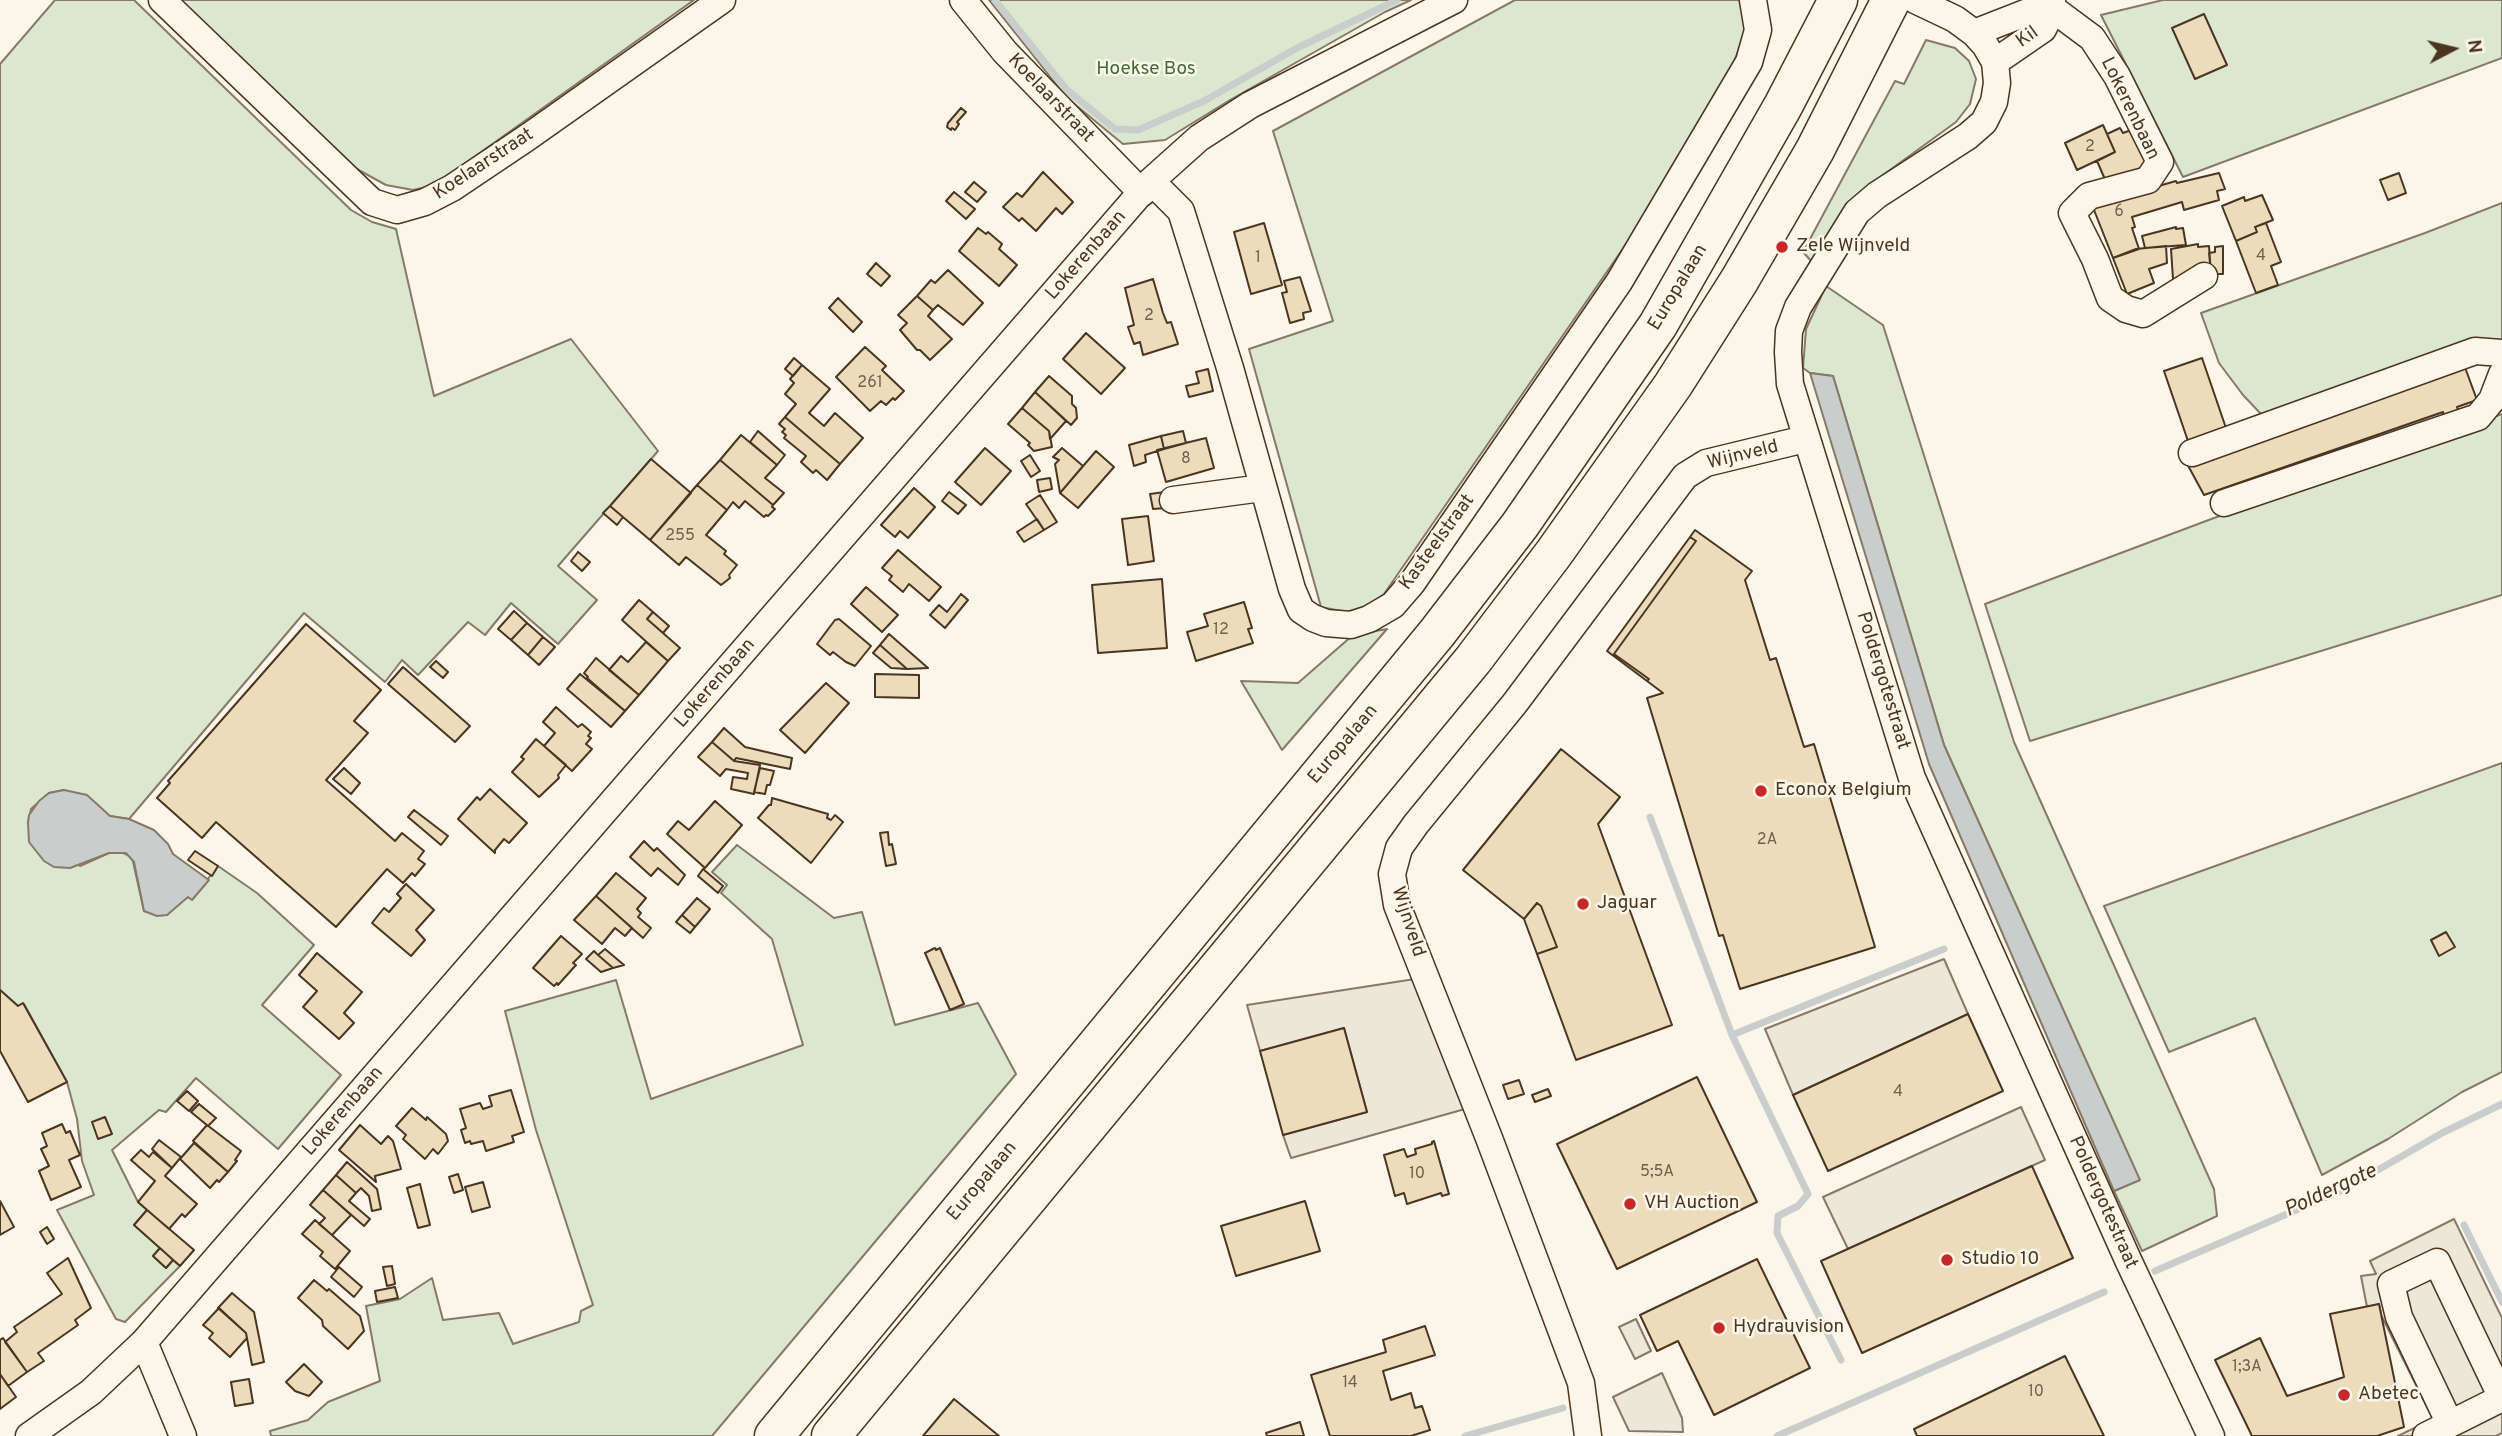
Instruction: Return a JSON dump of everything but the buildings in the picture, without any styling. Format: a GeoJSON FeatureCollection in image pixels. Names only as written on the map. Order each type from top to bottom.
{"type":"FeatureCollection","features":[{"type":"Feature","properties":{"kind":"highway","name":"Europalaan"},"geometry":{"type":"LineString","coordinates":[[774,1436],[1437,633],[1520,525],[1658,325],[1783,106],[1838,0]]}},
{"type":"Feature","properties":{"kind":"highway"},"geometry":{"type":"LineString","coordinates":[[831,1436],[1473,660],[1554,553],[1673,385],[1746,271],[1815,150],[1891,0]]}},
{"type":"Feature","properties":{"kind":"street","name":"Koelaarstraat"},"geometry":{"type":"LineString","coordinates":[[162,0],[372,202],[397,210],[425,202],[452,188],[539,130],[722,0]]}},
{"type":"Feature","properties":{"kind":"street","name":"Koelaarstraat"},"geometry":{"type":"LineString","coordinates":[[963,0],[1005,52],[1146,187]]}},
{"type":"Feature","properties":{"kind":"street","name":"Lokerenbaan"},"geometry":{"type":"LineString","coordinates":[[29,1436],[91,1392],[144,1342],[1146,187],[1199,138],[1250,105],[1454,0]]}},
{"type":"Feature","properties":{"kind":"street","name":"Kasteelstraat"},"geometry":{"type":"LineString","coordinates":[[1146,187],[1181,211],[1230,368],[1292,589],[1301,610],[1326,623],[1351,625],[1369,619],[1392,605],[1412,583],[1619,282],[1749,62],[1758,30],[1753,0]]}},
{"type":"Feature","properties":{"kind":"street"},"geometry":{"type":"LineString","coordinates":[[1915,0],[1955,19],[1974,33],[1995,62]]}},
{"type":"Feature","properties":{"kind":"street","name":"Lokerenbaan"},"geometry":{"type":"LineString","coordinates":[[2051,3],[2092,38],[2117,76],[2160,162],[2148,180],[2089,196],[2072,213],[2095,259],[2110,298],[2126,309],[2143,314],[2204,276]]}},
{"type":"Feature","properties":{"kind":"street","name":"Kil"},"geometry":{"type":"LineString","coordinates":[[1974,33],[2051,3]]}},
{"type":"Feature","properties":{"kind":"street","name":"Kil"},"geometry":{"type":"LineString","coordinates":[[1995,62],[2043,29],[2051,3]]}},
{"type":"Feature","properties":{"kind":"street","name":"Poldergotestraat"},"geometry":{"type":"LineString","coordinates":[[1995,62],[1997,83],[1994,102],[1984,122],[1968,136],[1878,195],[1857,212],[1798,307],[1789,331],[1787,352],[1790,384],[1912,778],[2129,1262],[2211,1436]]}},
{"type":"Feature","properties":{"kind":"street"},"geometry":{"type":"LineString","coordinates":[[2192,453],[2475,351],[2502,353]]}},
{"type":"Feature","properties":{"kind":"street"},"geometry":{"type":"LineString","coordinates":[[2224,503],[2478,417],[2492,400],[2502,374]]}},
{"type":"Feature","properties":{"kind":"street","name":"Wijnveld"},"geometry":{"type":"LineString","coordinates":[[1588,1436],[1581,1383],[1489,1138],[1397,905],[1392,874],[1399,848],[1416,824],[1516,703],[1685,476],[1706,463],[1805,439]]}},
{"type":"Feature","properties":{"kind":"street"},"geometry":{"type":"LineString","coordinates":[[1173,500],[1262,488]]}},
{"type":"Feature","properties":{"kind":"street"},"geometry":{"type":"LineString","coordinates":[[2426,1436],[2450,1424],[2502,1398],[2437,1262],[2391,1284],[2399,1317],[2450,1424]]}},
{"type":"Feature","properties":{"kind":"street"},"geometry":{"type":"LineString","coordinates":[[144,1342],[183,1436]]}},
{"type":"Feature","properties":{"kind":"green space"},"geometry":{"type":"Polygon","coordinates":[[[55,0],[134,0],[351,210],[372,222],[396,229],[434,396],[571,339],[658,451],[558,566],[597,600],[558,644],[511,603],[485,635],[468,622],[418,675],[402,660],[385,682],[304,613],[129,819],[110,816],[64,790],[49,793],[31,809],[28,823],[80,866],[109,853],[121,852],[132,857],[144,911],[167,915],[182,900],[188,897],[192,899],[218,866],[257,893],[314,945],[262,1005],[341,1075],[278,1149],[196,1078],[166,1112],[159,1110],[112,1150],[138,1202],[147,1210],[134,1225],[160,1248],[153,1256],[166,1268],[173,1260],[180,1266],[125,1322],[116,1319],[57,1210],[94,1195],[82,1161],[77,1119],[67,1082],[24,1004],[18,1006],[0,990],[0,64],[55,0]]]}},
{"type":"Feature","properties":{"kind":"green space"},"geometry":{"type":"Polygon","coordinates":[[[178,0],[694,0],[435,185],[413,190],[386,185],[355,168],[178,0]]]}},
{"type":"Feature","properties":{"kind":"green space","name":"Hoekse Bos"},"geometry":{"type":"Polygon","coordinates":[[[989,0],[1411,0],[1230,100],[1165,140],[1123,144],[1067,98],[989,0]]]}},
{"type":"Feature","properties":{"kind":"green space"},"geometry":{"type":"Polygon","coordinates":[[[1515,0],[1741,0],[1745,31],[1732,68],[1660,195],[1384,594],[1368,606],[1346,612],[1321,607],[1249,349],[1333,321],[1273,131],[1515,0]]]}},
{"type":"Feature","properties":{"kind":"green space"},"geometry":{"type":"Polygon","coordinates":[[[2163,0],[2502,0],[2502,58],[2183,177],[2101,15],[2163,0]]]}},
{"type":"Feature","properties":{"kind":"green space"},"geometry":{"type":"Polygon","coordinates":[[[1926,40],[1955,48],[1969,61],[1976,79],[1970,104],[1956,122],[1868,186],[1812,262],[1803,252],[1895,81],[1904,84],[1926,40]]]}},
{"type":"Feature","properties":{"kind":"green space"},"geometry":{"type":"Polygon","coordinates":[[[2502,203],[2502,342],[2486,343],[2261,414],[2219,363],[2201,313],[2502,203]]]}},
{"type":"Feature","properties":{"kind":"green space"},"geometry":{"type":"Polygon","coordinates":[[[1826,286],[1883,325],[2014,742],[2214,1189],[2217,1216],[2142,1251],[2114,1191],[2139,1180],[1944,745],[1833,376],[1810,373],[1803,368],[1806,329],[1826,286]]]}},
{"type":"Feature","properties":{"kind":"green space"},"geometry":{"type":"Polygon","coordinates":[[[2502,414],[2502,595],[2030,741],[1985,604],[2502,414]]]}},
{"type":"Feature","properties":{"kind":"green space"},"geometry":{"type":"Polygon","coordinates":[[[1387,629],[1282,750],[1241,681],[1298,683],[1353,635],[1387,629]]]}},
{"type":"Feature","properties":{"kind":"green space"},"geometry":{"type":"Polygon","coordinates":[[[2502,763],[2502,1072],[2462,1092],[2388,1139],[2322,1175],[2255,1018],[2169,1052],[2104,906],[2502,763]]]}},
{"type":"Feature","properties":{"kind":"green space"},"geometry":{"type":"Polygon","coordinates":[[[737,845],[834,918],[862,912],[895,1025],[978,1003],[1016,1074],[712,1436],[271,1436],[270,1431],[308,1420],[328,1402],[380,1381],[366,1306],[400,1299],[432,1278],[443,1320],[499,1313],[513,1344],[579,1322],[581,1311],[593,1305],[536,1130],[505,1011],[616,980],[651,1099],[803,1045],[772,939],[721,893],[727,885],[712,872],[737,845]]]}},
{"type":"Feature","properties":{"kind":"shaded area"},"geometry":{"type":"Polygon","coordinates":[[[1810,373],[1833,376],[1944,745],[2140,1180],[2114,1191],[1929,764],[1810,373]]]}},
{"type":"Feature","properties":{"kind":"shaded area"},"geometry":{"type":"Polygon","coordinates":[[[64,790],[87,795],[110,816],[129,819],[154,830],[168,844],[173,854],[209,880],[192,900],[188,897],[167,915],[157,916],[144,911],[134,862],[126,853],[109,853],[70,868],[54,867],[44,861],[29,842],[29,815],[49,793],[64,790]]]}},
{"type":"Feature","properties":{"kind":"shaded area"},"geometry":{"type":"Polygon","coordinates":[[[1944,959],[1968,1014],[1793,1095],[1765,1029],[1944,959]]]}},
{"type":"Feature","properties":{"kind":"shaded area"},"geometry":{"type":"Polygon","coordinates":[[[1415,979],[1465,1109],[1291,1158],[1283,1135],[1367,1112],[1344,1028],[1260,1051],[1247,1005],[1415,979]]]}},
{"type":"Feature","properties":{"kind":"shaded area"},"geometry":{"type":"Polygon","coordinates":[[[2021,1107],[2045,1160],[1848,1249],[1823,1197],[2021,1107]]]}},
{"type":"Feature","properties":{"kind":"shaded area"},"geometry":{"type":"Polygon","coordinates":[[[2454,1219],[2502,1318],[2502,1433],[2496,1436],[2398,1436],[2433,1419],[2381,1315],[2379,1304],[2367,1307],[2361,1276],[2376,1274],[2370,1261],[2454,1219]]]}},
{"type":"Feature","properties":{"kind":"shaded area"},"geometry":{"type":"Polygon","coordinates":[[[1636,1319],[1651,1351],[1635,1359],[1619,1327],[1636,1319]]]}},
{"type":"Feature","properties":{"kind":"shaded area"},"geometry":{"type":"Polygon","coordinates":[[[1662,1373],[1682,1418],[1683,1432],[1629,1431],[1613,1397],[1662,1373]]]}},
{"type":"Feature","properties":{"kind":"waterway"},"geometry":{"type":"LineString","coordinates":[[995,0],[1067,90],[1115,129],[1138,130],[1204,101],[1297,48],[1397,0]]}},
{"type":"Feature","properties":{"kind":"waterway"},"geometry":{"type":"LineString","coordinates":[[1650,817],[1732,1035],[1808,1194],[1798,1206],[1778,1216],[1777,1233],[1841,1360]]}},
{"type":"Feature","properties":{"kind":"waterway"},"geometry":{"type":"LineString","coordinates":[[1732,1035],[1944,949]]}},
{"type":"Feature","properties":{"kind":"waterway","name":"Poldergote"},"geometry":{"type":"LineString","coordinates":[[2155,1271],[2345,1189],[2442,1133],[2502,1104]]}},
{"type":"Feature","properties":{"kind":"waterway"},"geometry":{"type":"LineString","coordinates":[[2464,1225],[2502,1302]]}},
{"type":"Feature","properties":{"kind":"waterway","name":"Poldergote"},"geometry":{"type":"LineString","coordinates":[[1777,1436],[2104,1292]]}},
{"type":"Feature","properties":{"kind":"waterway","name":"Poldergote"},"geometry":{"type":"LineString","coordinates":[[1465,1436],[1563,1408]]}},
{"type":"Feature","properties":{"kind":"place","name":"Zele Wijnveld"},"geometry":{"type":"Point","coordinates":[1782,247]}},
{"type":"Feature","properties":{"kind":"place","name":"Econox Belgium"},"geometry":{"type":"Point","coordinates":[1761,791]}},
{"type":"Feature","properties":{"kind":"place","name":"Jaguar"},"geometry":{"type":"Point","coordinates":[1583,904]}},
{"type":"Feature","properties":{"kind":"place","name":"VH Auction"},"geometry":{"type":"Point","coordinates":[1630,1204]}},
{"type":"Feature","properties":{"kind":"place","name":"Studio 10"},"geometry":{"type":"Point","coordinates":[1947,1260]}},
{"type":"Feature","properties":{"kind":"place","name":"Hydrauvision"},"geometry":{"type":"Point","coordinates":[1719,1328]}},
{"type":"Feature","properties":{"kind":"place","name":"Abetec"},"geometry":{"type":"Point","coordinates":[2344,1395]}}]}
